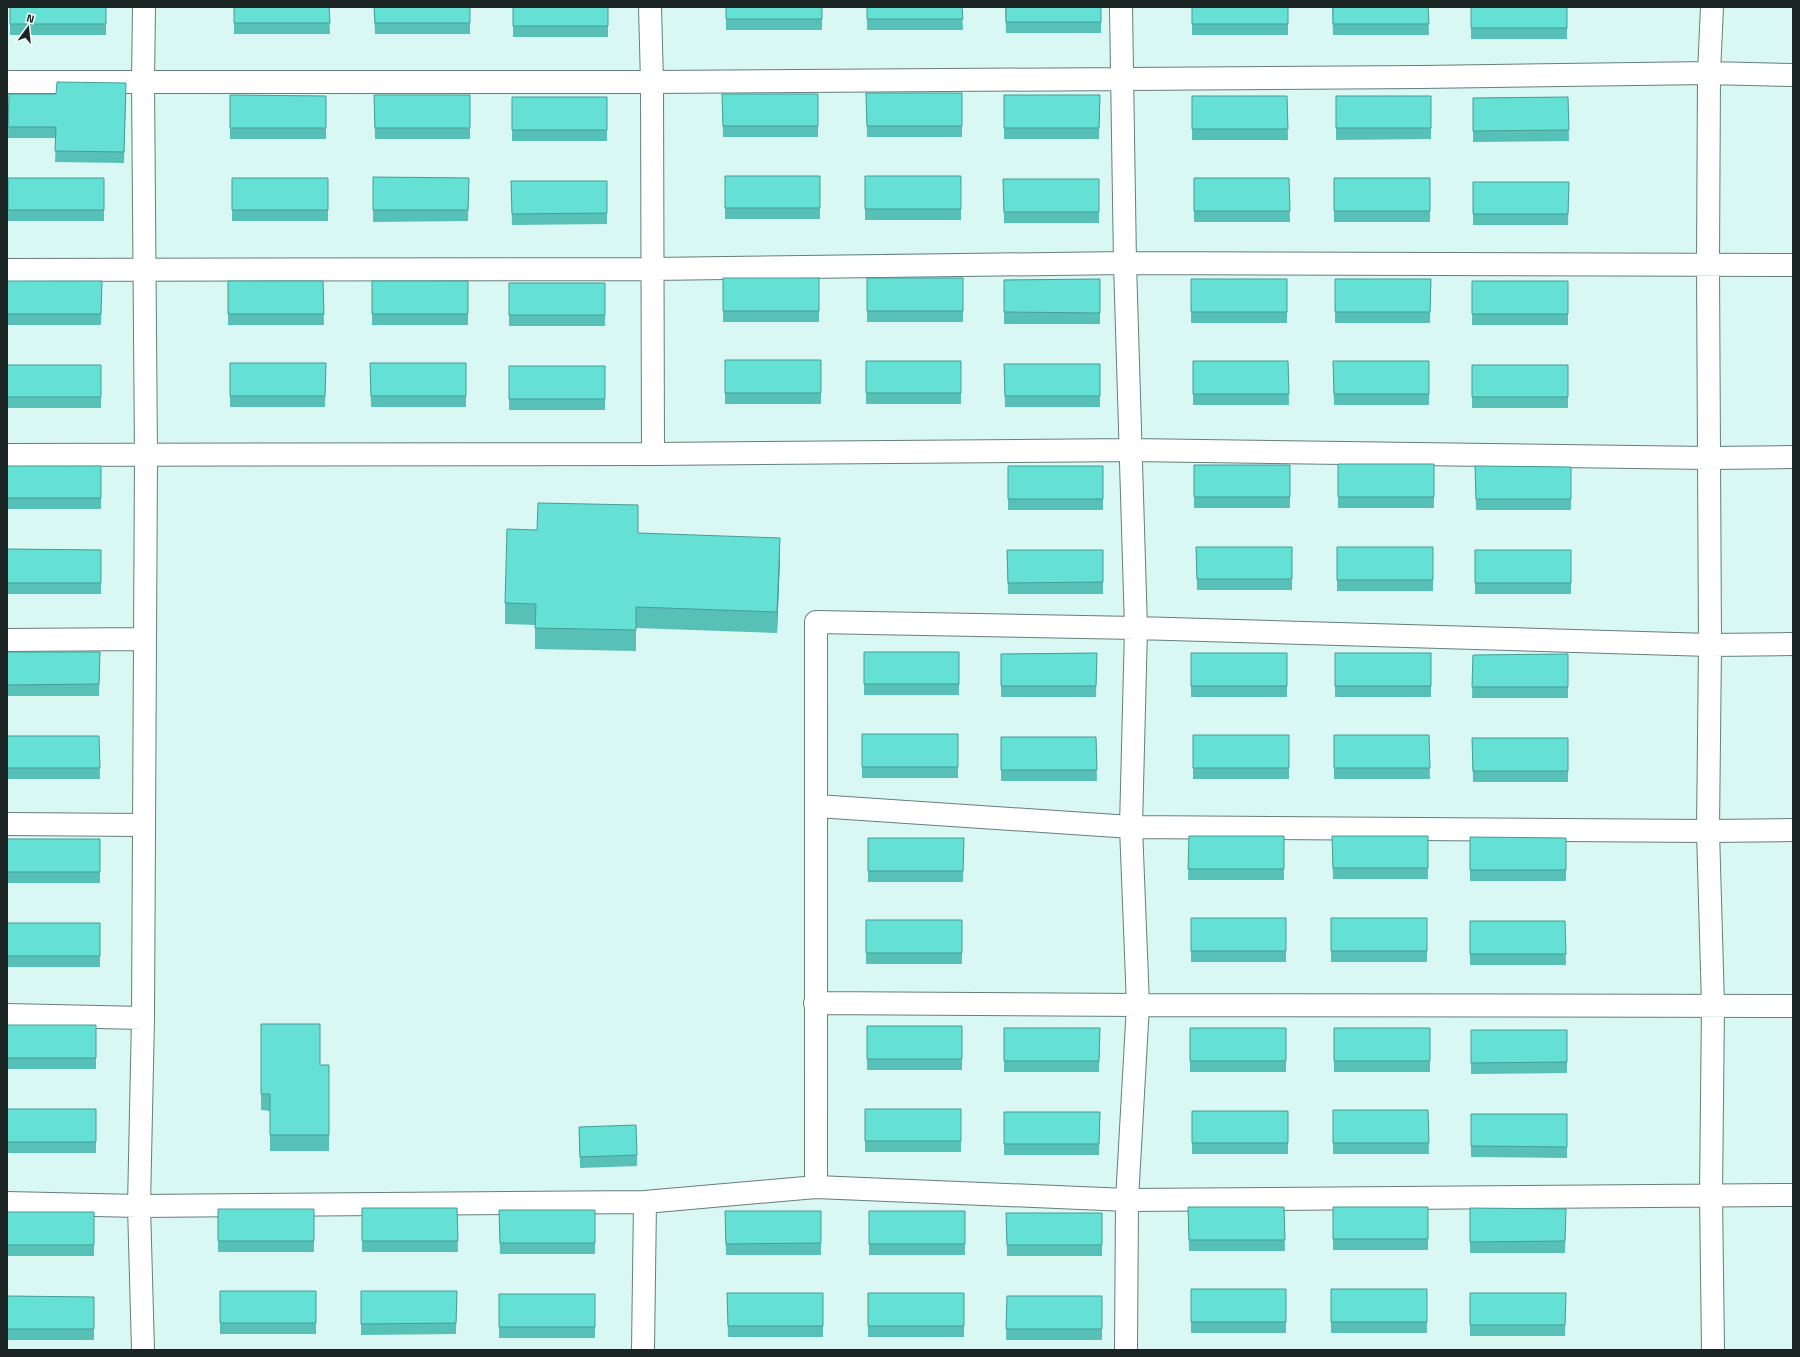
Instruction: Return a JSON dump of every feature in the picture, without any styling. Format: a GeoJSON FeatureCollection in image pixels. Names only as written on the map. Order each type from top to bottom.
{"type":"FeatureCollection","features":[{"type":"Feature","properties":{"kind":"street"},"geometry":{"type":"LineString","coordinates":[[142,1350],[139,1206],[143,1018],[146,456],[143,81],[144,7]]}},
{"type":"Feature","properties":{"kind":"street"},"geometry":{"type":"LineString","coordinates":[[650,7],[652,82],[653,454]]}},
{"type":"Feature","properties":{"kind":"street"},"geometry":{"type":"LineString","coordinates":[[1121,7],[1125,263],[1136,628],[1131,827],[1138,1005],[1127,1200],[1126,1350]]}},
{"type":"Feature","properties":{"kind":"street"},"geometry":{"type":"LineString","coordinates":[[1712,7],[1709,73],[1708,264],[1710,645],[1708,831],[1713,1005],[1711,1195],[1713,1350]]}},
{"type":"Feature","properties":{"kind":"street"},"geometry":{"type":"LineString","coordinates":[[7,82],[652,82],[1421,77],[1709,73],[1793,75]]}},
{"type":"Feature","properties":{"kind":"street"},"geometry":{"type":"LineString","coordinates":[[7,270],[653,269],[1125,263],[1793,265]]}},
{"type":"Feature","properties":{"kind":"street"},"geometry":{"type":"LineString","coordinates":[[7,456],[653,454],[1130,450],[1709,458],[1793,457]]}},
{"type":"Feature","properties":{"kind":"street"},"geometry":{"type":"LineString","coordinates":[[816,1187],[816,622],[1136,628],[1710,645],[1793,644]]}},
{"type":"Feature","properties":{"kind":"street"},"geometry":{"type":"LineString","coordinates":[[7,640],[144,639]]}},
{"type":"Feature","properties":{"kind":"street"},"geometry":{"type":"LineString","coordinates":[[817,806],[1131,827],[1708,831],[1793,830]]}},
{"type":"Feature","properties":{"kind":"street"},"geometry":{"type":"LineString","coordinates":[[7,824],[144,825]]}},
{"type":"Feature","properties":{"kind":"street"},"geometry":{"type":"LineString","coordinates":[[815,1003],[1793,1006]]}},
{"type":"Feature","properties":{"kind":"street"},"geometry":{"type":"LineString","coordinates":[[7,1015],[143,1018]]}},
{"type":"Feature","properties":{"kind":"street"},"geometry":{"type":"LineString","coordinates":[[7,1203],[139,1206],[645,1202],[816,1187],[1127,1200],[1793,1195]]}},
{"type":"Feature","properties":{"kind":"street"},"geometry":{"type":"LineString","coordinates":[[643,1350],[645,1202]]}},
{"type":"Feature","properties":{"kind":"building"},"geometry":{"type":"Polygon","coordinates":[[[10,7],[106,7],[106,24],[10,24],[10,7]]]}},
{"type":"Feature","properties":{"kind":"building"},"geometry":{"type":"Polygon","coordinates":[[[234,7],[329,7],[330,23],[234,23],[234,7]]]}},
{"type":"Feature","properties":{"kind":"building"},"geometry":{"type":"Polygon","coordinates":[[[374,7],[470,7],[470,23],[375,23],[374,7]]]}},
{"type":"Feature","properties":{"kind":"building"},"geometry":{"type":"Polygon","coordinates":[[[513,7],[608,7],[608,26],[513,26],[513,7]]]}},
{"type":"Feature","properties":{"kind":"building"},"geometry":{"type":"Polygon","coordinates":[[[726,7],[822,7],[822,19],[726,19],[726,7]]]}},
{"type":"Feature","properties":{"kind":"building"},"geometry":{"type":"Polygon","coordinates":[[[867,7],[962,7],[963,19],[867,19],[867,7]]]}},
{"type":"Feature","properties":{"kind":"building"},"geometry":{"type":"Polygon","coordinates":[[[1006,7],[1101,7],[1101,22],[1006,22],[1006,7]]]}},
{"type":"Feature","properties":{"kind":"building"},"geometry":{"type":"Polygon","coordinates":[[[1192,7],[1288,7],[1288,24],[1192,24],[1192,7]]]}},
{"type":"Feature","properties":{"kind":"building"},"geometry":{"type":"Polygon","coordinates":[[[1333,7],[1428,7],[1429,24],[1333,24],[1333,7]]]}},
{"type":"Feature","properties":{"kind":"building"},"geometry":{"type":"Polygon","coordinates":[[[1471,7],[1567,7],[1567,28],[1471,28],[1471,7]]]}},
{"type":"Feature","properties":{"kind":"building"},"geometry":{"type":"Polygon","coordinates":[[[57,82],[126,83],[124,152],[55,151],[56,127],[8,127],[9,94],[56,94],[57,82]]]}},
{"type":"Feature","properties":{"kind":"building"},"geometry":{"type":"Polygon","coordinates":[[[866,93],[962,93],[962,126],[867,126],[866,93]]]}},
{"type":"Feature","properties":{"kind":"building"},"geometry":{"type":"Polygon","coordinates":[[[722,94],[818,94],[818,126],[723,126],[722,94]]]}},
{"type":"Feature","properties":{"kind":"building"},"geometry":{"type":"Polygon","coordinates":[[[230,95],[326,96],[326,128],[230,128],[230,95]]]}},
{"type":"Feature","properties":{"kind":"building"},"geometry":{"type":"Polygon","coordinates":[[[374,95],[470,95],[470,128],[375,128],[374,95]]]}},
{"type":"Feature","properties":{"kind":"building"},"geometry":{"type":"Polygon","coordinates":[[[1004,95],[1100,95],[1099,128],[1004,128],[1004,95]]]}},
{"type":"Feature","properties":{"kind":"building"},"geometry":{"type":"Polygon","coordinates":[[[1192,96],[1287,96],[1288,129],[1192,129],[1192,96]]]}},
{"type":"Feature","properties":{"kind":"building"},"geometry":{"type":"Polygon","coordinates":[[[1336,96],[1431,96],[1431,128],[1336,128],[1336,96]]]}},
{"type":"Feature","properties":{"kind":"building"},"geometry":{"type":"Polygon","coordinates":[[[512,97],[607,97],[607,130],[512,130],[512,97]]]}},
{"type":"Feature","properties":{"kind":"building"},"geometry":{"type":"Polygon","coordinates":[[[1568,97],[1569,130],[1473,131],[1473,98],[1568,97]]]}},
{"type":"Feature","properties":{"kind":"building"},"geometry":{"type":"Polygon","coordinates":[[[725,176],[820,176],[820,208],[725,208],[725,176]]]}},
{"type":"Feature","properties":{"kind":"building"},"geometry":{"type":"Polygon","coordinates":[[[865,176],[961,176],[961,209],[865,209],[865,176]]]}},
{"type":"Feature","properties":{"kind":"building"},"geometry":{"type":"Polygon","coordinates":[[[373,177],[469,178],[468,210],[373,210],[373,177]]]}},
{"type":"Feature","properties":{"kind":"building"},"geometry":{"type":"Polygon","coordinates":[[[8,178],[104,178],[104,210],[8,210],[8,178]]]}},
{"type":"Feature","properties":{"kind":"building"},"geometry":{"type":"Polygon","coordinates":[[[232,178],[328,178],[328,210],[232,210],[232,178]]]}},
{"type":"Feature","properties":{"kind":"building"},"geometry":{"type":"Polygon","coordinates":[[[1194,178],[1289,178],[1290,211],[1194,211],[1194,178]]]}},
{"type":"Feature","properties":{"kind":"building"},"geometry":{"type":"Polygon","coordinates":[[[1334,178],[1430,178],[1430,211],[1334,211],[1334,178]]]}},
{"type":"Feature","properties":{"kind":"building"},"geometry":{"type":"Polygon","coordinates":[[[1003,179],[1099,179],[1099,212],[1004,212],[1003,179]]]}},
{"type":"Feature","properties":{"kind":"building"},"geometry":{"type":"Polygon","coordinates":[[[511,181],[607,181],[607,213],[512,214],[511,181]]]}},
{"type":"Feature","properties":{"kind":"building"},"geometry":{"type":"Polygon","coordinates":[[[1473,182],[1569,182],[1568,214],[1473,214],[1473,182]]]}},
{"type":"Feature","properties":{"kind":"building"},"geometry":{"type":"Polygon","coordinates":[[[723,278],[819,278],[819,311],[723,311],[723,278]]]}},
{"type":"Feature","properties":{"kind":"building"},"geometry":{"type":"Polygon","coordinates":[[[867,278],[963,278],[963,311],[867,311],[867,278]]]}},
{"type":"Feature","properties":{"kind":"building"},"geometry":{"type":"Polygon","coordinates":[[[1100,279],[1100,313],[1004,312],[1004,280],[1100,279]]]}},
{"type":"Feature","properties":{"kind":"building"},"geometry":{"type":"Polygon","coordinates":[[[1191,279],[1287,279],[1287,312],[1191,312],[1191,279]]]}},
{"type":"Feature","properties":{"kind":"building"},"geometry":{"type":"Polygon","coordinates":[[[1335,279],[1431,279],[1430,312],[1335,312],[1335,279]]]}},
{"type":"Feature","properties":{"kind":"building"},"geometry":{"type":"Polygon","coordinates":[[[7,281],[102,281],[101,314],[7,314],[7,281]]]}},
{"type":"Feature","properties":{"kind":"building"},"geometry":{"type":"Polygon","coordinates":[[[228,281],[323,281],[324,314],[228,314],[228,281]]]}},
{"type":"Feature","properties":{"kind":"building"},"geometry":{"type":"Polygon","coordinates":[[[372,281],[468,281],[468,314],[372,314],[372,281]]]}},
{"type":"Feature","properties":{"kind":"building"},"geometry":{"type":"Polygon","coordinates":[[[1472,281],[1568,281],[1568,314],[1472,314],[1472,281]]]}},
{"type":"Feature","properties":{"kind":"building"},"geometry":{"type":"Polygon","coordinates":[[[509,283],[605,283],[605,315],[509,315],[509,283]]]}},
{"type":"Feature","properties":{"kind":"building"},"geometry":{"type":"Polygon","coordinates":[[[725,360],[821,360],[821,393],[725,393],[725,360]]]}},
{"type":"Feature","properties":{"kind":"building"},"geometry":{"type":"Polygon","coordinates":[[[866,361],[961,361],[961,393],[866,393],[866,361]]]}},
{"type":"Feature","properties":{"kind":"building"},"geometry":{"type":"Polygon","coordinates":[[[1193,361],[1288,361],[1289,394],[1193,394],[1193,361]]]}},
{"type":"Feature","properties":{"kind":"building"},"geometry":{"type":"Polygon","coordinates":[[[1333,361],[1429,361],[1429,394],[1334,394],[1333,361]]]}},
{"type":"Feature","properties":{"kind":"building"},"geometry":{"type":"Polygon","coordinates":[[[230,363],[326,363],[325,396],[230,396],[230,363]]]}},
{"type":"Feature","properties":{"kind":"building"},"geometry":{"type":"Polygon","coordinates":[[[370,363],[466,363],[466,396],[371,396],[370,363]]]}},
{"type":"Feature","properties":{"kind":"building"},"geometry":{"type":"Polygon","coordinates":[[[1004,364],[1100,364],[1100,396],[1005,396],[1004,364]]]}},
{"type":"Feature","properties":{"kind":"building"},"geometry":{"type":"Polygon","coordinates":[[[7,365],[101,365],[101,397],[7,397],[7,365]]]}},
{"type":"Feature","properties":{"kind":"building"},"geometry":{"type":"Polygon","coordinates":[[[1472,365],[1568,365],[1568,397],[1472,397],[1472,365]]]}},
{"type":"Feature","properties":{"kind":"building"},"geometry":{"type":"Polygon","coordinates":[[[509,366],[605,366],[605,399],[509,399],[509,366]]]}},
{"type":"Feature","properties":{"kind":"building"},"geometry":{"type":"Polygon","coordinates":[[[1338,464],[1434,464],[1434,497],[1338,497],[1338,464]]]}},
{"type":"Feature","properties":{"kind":"building"},"geometry":{"type":"Polygon","coordinates":[[[1194,465],[1290,465],[1290,497],[1194,497],[1194,465]]]}},
{"type":"Feature","properties":{"kind":"building"},"geometry":{"type":"Polygon","coordinates":[[[7,466],[101,466],[101,498],[7,498],[7,466]]]}},
{"type":"Feature","properties":{"kind":"building"},"geometry":{"type":"Polygon","coordinates":[[[1008,466],[1103,466],[1103,499],[1008,499],[1008,466]]]}},
{"type":"Feature","properties":{"kind":"building"},"geometry":{"type":"Polygon","coordinates":[[[1475,466],[1571,467],[1571,499],[1476,499],[1475,466]]]}},
{"type":"Feature","properties":{"kind":"building"},"geometry":{"type":"Polygon","coordinates":[[[538,503],[638,505],[638,533],[780,538],[777,612],[636,607],[636,630],[535,628],[536,604],[505,603],[507,529],[537,530],[538,503]]]}},
{"type":"Feature","properties":{"kind":"building"},"geometry":{"type":"Polygon","coordinates":[[[1196,547],[1292,547],[1292,579],[1197,579],[1196,547]]]}},
{"type":"Feature","properties":{"kind":"building"},"geometry":{"type":"Polygon","coordinates":[[[1337,547],[1433,547],[1433,580],[1337,580],[1337,547]]]}},
{"type":"Feature","properties":{"kind":"building"},"geometry":{"type":"Polygon","coordinates":[[[7,549],[101,550],[101,583],[7,583],[7,549]]]}},
{"type":"Feature","properties":{"kind":"building"},"geometry":{"type":"Polygon","coordinates":[[[1007,550],[1103,550],[1103,582],[1008,583],[1007,550]]]}},
{"type":"Feature","properties":{"kind":"building"},"geometry":{"type":"Polygon","coordinates":[[[1475,550],[1571,550],[1571,583],[1475,583],[1475,550]]]}},
{"type":"Feature","properties":{"kind":"building"},"geometry":{"type":"Polygon","coordinates":[[[7,652],[100,652],[99,684],[7,685],[7,652]]]}},
{"type":"Feature","properties":{"kind":"building"},"geometry":{"type":"Polygon","coordinates":[[[864,652],[959,652],[959,684],[864,684],[864,652]]]}},
{"type":"Feature","properties":{"kind":"building"},"geometry":{"type":"Polygon","coordinates":[[[1097,653],[1096,686],[1001,686],[1001,654],[1097,653]]]}},
{"type":"Feature","properties":{"kind":"building"},"geometry":{"type":"Polygon","coordinates":[[[1191,653],[1287,653],[1287,686],[1191,686],[1191,653]]]}},
{"type":"Feature","properties":{"kind":"building"},"geometry":{"type":"Polygon","coordinates":[[[1335,653],[1431,653],[1431,686],[1335,686],[1335,653]]]}},
{"type":"Feature","properties":{"kind":"building"},"geometry":{"type":"Polygon","coordinates":[[[1568,654],[1568,687],[1472,687],[1473,655],[1568,654]]]}},
{"type":"Feature","properties":{"kind":"building"},"geometry":{"type":"Polygon","coordinates":[[[862,734],[958,734],[958,767],[862,767],[862,734]]]}},
{"type":"Feature","properties":{"kind":"building"},"geometry":{"type":"Polygon","coordinates":[[[1193,735],[1289,735],[1289,768],[1193,768],[1193,735]]]}},
{"type":"Feature","properties":{"kind":"building"},"geometry":{"type":"Polygon","coordinates":[[[1334,735],[1429,735],[1430,768],[1334,768],[1334,735]]]}},
{"type":"Feature","properties":{"kind":"building"},"geometry":{"type":"Polygon","coordinates":[[[7,736],[99,736],[100,768],[7,768],[7,736]]]}},
{"type":"Feature","properties":{"kind":"building"},"geometry":{"type":"Polygon","coordinates":[[[1001,737],[1096,737],[1097,770],[1001,770],[1001,737]]]}},
{"type":"Feature","properties":{"kind":"building"},"geometry":{"type":"Polygon","coordinates":[[[1472,738],[1568,738],[1568,771],[1473,771],[1472,738]]]}},
{"type":"Feature","properties":{"kind":"building"},"geometry":{"type":"Polygon","coordinates":[[[1189,836],[1284,836],[1284,869],[1188,869],[1189,836]]]}},
{"type":"Feature","properties":{"kind":"building"},"geometry":{"type":"Polygon","coordinates":[[[1332,836],[1428,836],[1428,868],[1333,868],[1332,836]]]}},
{"type":"Feature","properties":{"kind":"building"},"geometry":{"type":"Polygon","coordinates":[[[1470,837],[1566,838],[1566,870],[1470,870],[1470,837]]]}},
{"type":"Feature","properties":{"kind":"building"},"geometry":{"type":"Polygon","coordinates":[[[868,838],[964,838],[963,871],[868,871],[868,838]]]}},
{"type":"Feature","properties":{"kind":"building"},"geometry":{"type":"Polygon","coordinates":[[[7,839],[100,839],[100,872],[7,872],[7,839]]]}},
{"type":"Feature","properties":{"kind":"building"},"geometry":{"type":"Polygon","coordinates":[[[1191,918],[1286,918],[1286,951],[1191,951],[1191,918]]]}},
{"type":"Feature","properties":{"kind":"building"},"geometry":{"type":"Polygon","coordinates":[[[1331,918],[1427,918],[1427,951],[1331,951],[1331,918]]]}},
{"type":"Feature","properties":{"kind":"building"},"geometry":{"type":"Polygon","coordinates":[[[866,920],[962,920],[962,953],[866,953],[866,920]]]}},
{"type":"Feature","properties":{"kind":"building"},"geometry":{"type":"Polygon","coordinates":[[[1470,921],[1565,921],[1566,954],[1470,954],[1470,921]]]}},
{"type":"Feature","properties":{"kind":"building"},"geometry":{"type":"Polygon","coordinates":[[[7,923],[100,923],[100,956],[7,956],[7,923]]]}},
{"type":"Feature","properties":{"kind":"building"},"geometry":{"type":"Polygon","coordinates":[[[261,1024],[320,1024],[320,1065],[329,1065],[329,1135],[270,1135],[270,1094],[261,1094],[261,1024]]]}},
{"type":"Feature","properties":{"kind":"building"},"geometry":{"type":"Polygon","coordinates":[[[7,1025],[96,1025],[96,1058],[7,1058],[7,1025]]]}},
{"type":"Feature","properties":{"kind":"building"},"geometry":{"type":"Polygon","coordinates":[[[867,1026],[962,1026],[962,1059],[867,1059],[867,1026]]]}},
{"type":"Feature","properties":{"kind":"building"},"geometry":{"type":"Polygon","coordinates":[[[1004,1028],[1100,1028],[1099,1061],[1004,1061],[1004,1028]]]}},
{"type":"Feature","properties":{"kind":"building"},"geometry":{"type":"Polygon","coordinates":[[[1190,1028],[1286,1028],[1286,1061],[1190,1061],[1190,1028]]]}},
{"type":"Feature","properties":{"kind":"building"},"geometry":{"type":"Polygon","coordinates":[[[1334,1028],[1430,1028],[1430,1061],[1334,1061],[1334,1028]]]}},
{"type":"Feature","properties":{"kind":"building"},"geometry":{"type":"Polygon","coordinates":[[[1471,1030],[1567,1030],[1567,1062],[1471,1063],[1471,1030]]]}},
{"type":"Feature","properties":{"kind":"building"},"geometry":{"type":"Polygon","coordinates":[[[7,1109],[96,1109],[96,1142],[7,1142],[7,1109]]]}},
{"type":"Feature","properties":{"kind":"building"},"geometry":{"type":"Polygon","coordinates":[[[865,1109],[961,1109],[961,1141],[865,1141],[865,1109]]]}},
{"type":"Feature","properties":{"kind":"building"},"geometry":{"type":"Polygon","coordinates":[[[1333,1110],[1428,1110],[1429,1143],[1333,1143],[1333,1110]]]}},
{"type":"Feature","properties":{"kind":"building"},"geometry":{"type":"Polygon","coordinates":[[[1192,1111],[1288,1111],[1288,1143],[1192,1143],[1192,1111]]]}},
{"type":"Feature","properties":{"kind":"building"},"geometry":{"type":"Polygon","coordinates":[[[1004,1112],[1100,1112],[1099,1144],[1004,1144],[1004,1112]]]}},
{"type":"Feature","properties":{"kind":"building"},"geometry":{"type":"Polygon","coordinates":[[[1471,1114],[1567,1114],[1567,1147],[1471,1146],[1471,1114]]]}},
{"type":"Feature","properties":{"kind":"building"},"geometry":{"type":"Polygon","coordinates":[[[636,1125],[637,1155],[580,1157],[579,1127],[636,1125]]]}},
{"type":"Feature","properties":{"kind":"building"},"geometry":{"type":"Polygon","coordinates":[[[1188,1207],[1284,1207],[1285,1240],[1189,1240],[1188,1207]]]}},
{"type":"Feature","properties":{"kind":"building"},"geometry":{"type":"Polygon","coordinates":[[[1333,1207],[1428,1207],[1428,1239],[1333,1239],[1333,1207]]]}},
{"type":"Feature","properties":{"kind":"building"},"geometry":{"type":"Polygon","coordinates":[[[362,1208],[457,1208],[458,1241],[362,1241],[362,1208]]]}},
{"type":"Feature","properties":{"kind":"building"},"geometry":{"type":"Polygon","coordinates":[[[1470,1208],[1566,1209],[1565,1241],[1470,1242],[1470,1208]]]}},
{"type":"Feature","properties":{"kind":"building"},"geometry":{"type":"Polygon","coordinates":[[[218,1209],[314,1209],[314,1241],[218,1241],[218,1209]]]}},
{"type":"Feature","properties":{"kind":"building"},"geometry":{"type":"Polygon","coordinates":[[[499,1210],[595,1210],[595,1243],[500,1243],[499,1210]]]}},
{"type":"Feature","properties":{"kind":"building"},"geometry":{"type":"Polygon","coordinates":[[[725,1211],[821,1211],[821,1243],[726,1244],[725,1211]]]}},
{"type":"Feature","properties":{"kind":"building"},"geometry":{"type":"Polygon","coordinates":[[[869,1211],[965,1211],[965,1244],[869,1244],[869,1211]]]}},
{"type":"Feature","properties":{"kind":"building"},"geometry":{"type":"Polygon","coordinates":[[[7,1212],[94,1212],[94,1245],[7,1245],[7,1212]]]}},
{"type":"Feature","properties":{"kind":"building"},"geometry":{"type":"Polygon","coordinates":[[[1006,1213],[1102,1213],[1102,1245],[1007,1245],[1006,1213]]]}},
{"type":"Feature","properties":{"kind":"building"},"geometry":{"type":"Polygon","coordinates":[[[1191,1289],[1286,1289],[1286,1322],[1191,1322],[1191,1289]]]}},
{"type":"Feature","properties":{"kind":"building"},"geometry":{"type":"Polygon","coordinates":[[[1331,1289],[1427,1289],[1427,1322],[1331,1322],[1331,1289]]]}},
{"type":"Feature","properties":{"kind":"building"},"geometry":{"type":"Polygon","coordinates":[[[220,1291],[316,1291],[316,1323],[220,1323],[220,1291]]]}},
{"type":"Feature","properties":{"kind":"building"},"geometry":{"type":"Polygon","coordinates":[[[361,1291],[457,1291],[456,1323],[361,1324],[361,1291]]]}},
{"type":"Feature","properties":{"kind":"building"},"geometry":{"type":"Polygon","coordinates":[[[727,1293],[823,1293],[823,1326],[728,1326],[727,1293]]]}},
{"type":"Feature","properties":{"kind":"building"},"geometry":{"type":"Polygon","coordinates":[[[868,1293],[964,1293],[964,1326],[868,1326],[868,1293]]]}},
{"type":"Feature","properties":{"kind":"building"},"geometry":{"type":"Polygon","coordinates":[[[1470,1293],[1566,1293],[1565,1325],[1470,1325],[1470,1293]]]}},
{"type":"Feature","properties":{"kind":"building"},"geometry":{"type":"Polygon","coordinates":[[[499,1294],[595,1294],[595,1327],[499,1327],[499,1294]]]}},
{"type":"Feature","properties":{"kind":"building"},"geometry":{"type":"Polygon","coordinates":[[[7,1296],[94,1297],[94,1329],[7,1329],[7,1296]]]}},
{"type":"Feature","properties":{"kind":"building"},"geometry":{"type":"Polygon","coordinates":[[[1007,1296],[1102,1296],[1102,1329],[1006,1329],[1007,1296]]]}}]}
